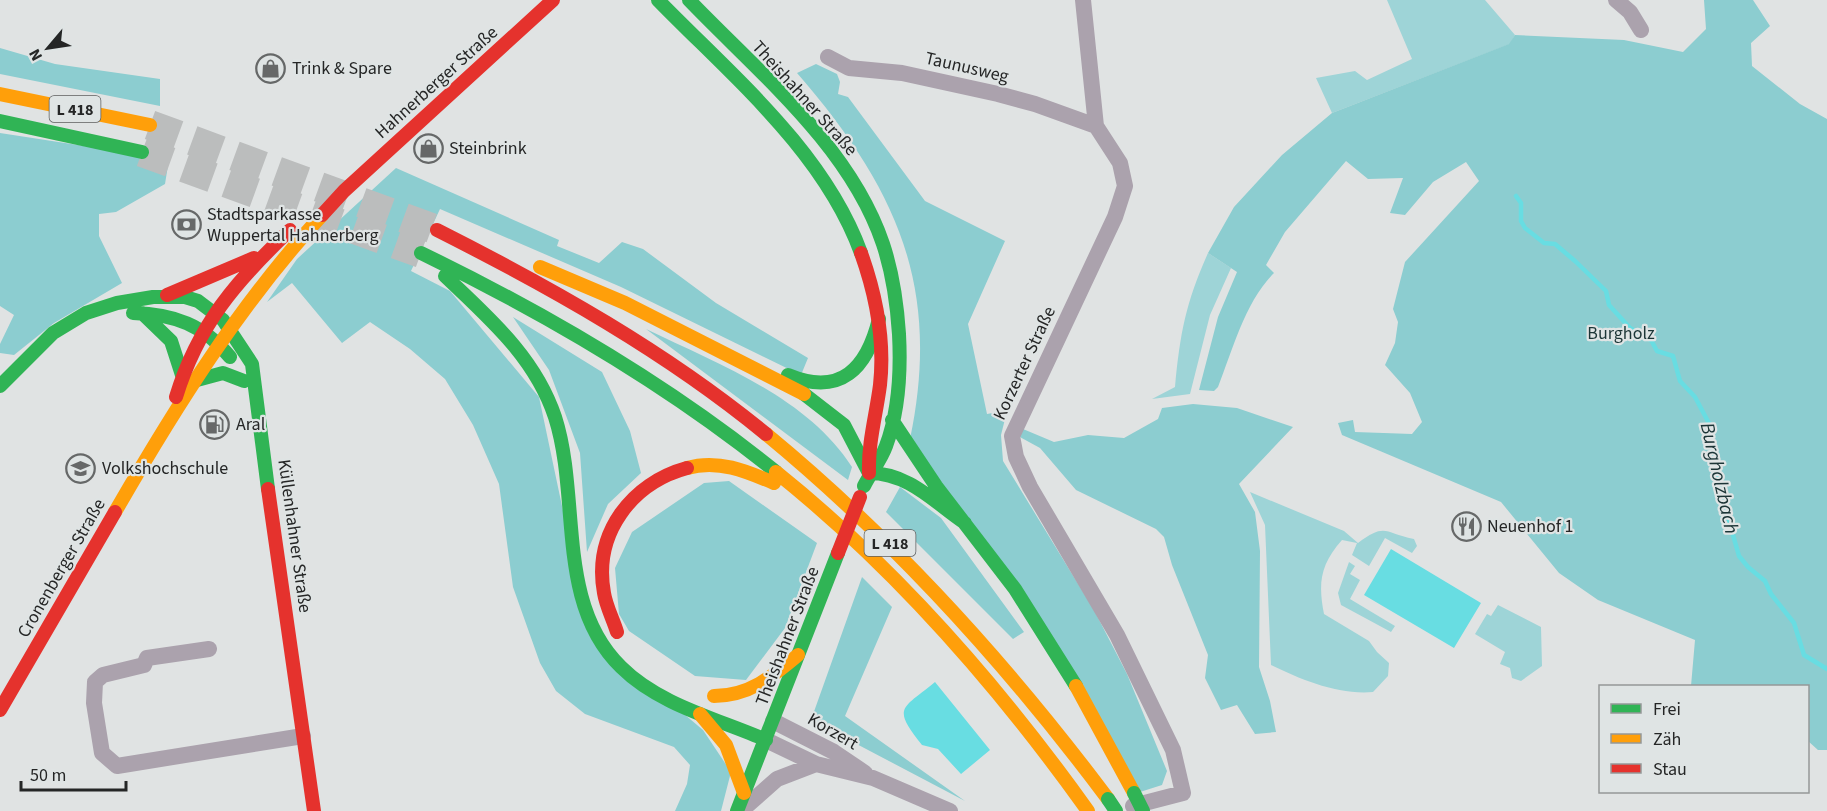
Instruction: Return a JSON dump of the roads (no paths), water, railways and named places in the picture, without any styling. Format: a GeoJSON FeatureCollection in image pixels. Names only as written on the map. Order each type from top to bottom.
{"type":"FeatureCollection","features":[{"type":"Feature","properties":{"kind":"main road","name":"Hahnerberger Straße"},"geometry":{"type":"LineString","coordinates":[[213,311],[269,249],[344,191],[553,0]]}},
{"type":"Feature","properties":{"kind":"main road","name":"Theishahner Straße"},"geometry":{"type":"LineString","coordinates":[[658,0],[814,165],[845,211],[868,265],[877,299],[879,319],[881,378],[869,441],[869,473]]}},
{"type":"Feature","properties":{"kind":"main road","name":"Theishahner Straße"},"geometry":{"type":"LineString","coordinates":[[689,0],[822,140],[846,169],[890,260],[898,297],[899,382],[885,450],[869,473],[798,655],[768,718],[766,740],[737,811]]}},
{"type":"Feature","properties":{"kind":"main road"},"geometry":{"type":"LineString","coordinates":[[699,42],[698,36],[701,28],[714,27]]}},
{"type":"Feature","properties":{"kind":"main road","name":"L 418"},"geometry":{"type":"LineString","coordinates":[[0,94],[150,126]]}},
{"type":"Feature","properties":{"kind":"main road","name":"L 418"},"geometry":{"type":"LineString","coordinates":[[0,121],[142,152]]}},
{"type":"Feature","properties":{"kind":"main road","name":"Hahnerberger Straße"},"geometry":{"type":"LineString","coordinates":[[231,330],[246,319],[255,296],[285,255],[344,191]]}},
{"type":"Feature","properties":{"kind":"main road","name":"L 418"},"geometry":{"type":"LineString","coordinates":[[869,473],[856,442],[838,418],[810,397],[758,369],[570,278],[436,230],[530,277],[625,334],[700,384],[797,460],[880,533],[956,609],[1050,720],[1112,807]]}},
{"type":"Feature","properties":{"kind":"main road"},"geometry":{"type":"LineString","coordinates":[[158,298],[217,275],[269,249]]}},
{"type":"Feature","properties":{"kind":"main road","name":"L 418"},"geometry":{"type":"LineString","coordinates":[[766,740],[640,683],[613,659],[599,640],[583,602],[567,464],[555,418],[546,397],[524,358],[493,319],[421,253],[516,300],[646,376],[738,441],[830,518],[891,575],[963,652],[1034,736],[1086,808]]}},
{"type":"Feature","properties":{"kind":"main road"},"geometry":{"type":"LineString","coordinates":[[0,386],[12,376],[39,344],[73,319],[109,304],[179,297],[199,301],[247,342],[250,378]]}},
{"type":"Feature","properties":{"kind":"main road","name":"Cronenberger Straße"},"geometry":{"type":"LineString","coordinates":[[172,414],[182,375],[213,311]]}},
{"type":"Feature","properties":{"kind":"main road"},"geometry":{"type":"LineString","coordinates":[[142,313],[171,341],[182,375]]}},
{"type":"Feature","properties":{"kind":"main road"},"geometry":{"type":"LineString","coordinates":[[72,338],[108,318],[142,313],[180,318],[203,328],[250,378]]}},
{"type":"Feature","properties":{"kind":"main road","name":"L 418"},"geometry":{"type":"LineString","coordinates":[[758,369],[786,374],[813,383],[842,378],[865,359],[879,319]]}},
{"type":"Feature","properties":{"kind":"main road","name":"Cronenberger Straße"},"geometry":{"type":"LineString","coordinates":[[0,710],[172,414],[231,330]]}},
{"type":"Feature","properties":{"kind":"main road"},"geometry":{"type":"LineString","coordinates":[[12,376],[26,372],[54,352]]}},
{"type":"Feature","properties":{"kind":"main road"},"geometry":{"type":"LineString","coordinates":[[197,380],[223,373],[250,378]]}},
{"type":"Feature","properties":{"kind":"main road","name":"Küllenhahner Straße"},"geometry":{"type":"LineString","coordinates":[[250,378],[257,399],[314,811]]}},
{"type":"Feature","properties":{"kind":"main road"},"geometry":{"type":"LineString","coordinates":[[892,420],[912,454],[1044,632],[1088,707],[1143,811]]}},
{"type":"Feature","properties":{"kind":"main road","name":"L 418"},"geometry":{"type":"LineString","coordinates":[[624,641],[608,614],[603,597],[601,567],[604,547],[612,525],[622,509],[652,482],[684,467],[721,465],[740,468],[760,475],[830,518]]}},
{"type":"Feature","properties":{"kind":"main road"},"geometry":{"type":"LineString","coordinates":[[869,473],[887,472],[902,478],[965,523]]}},
{"type":"Feature","properties":{"kind":"main road"},"geometry":{"type":"LineString","coordinates":[[744,708],[709,694],[732,697],[760,686],[798,655]]}},
{"type":"Feature","properties":{"kind":"main road","name":"L 418"},"geometry":{"type":"LineString","coordinates":[[696,709],[726,746],[744,793]]}},
{"type":"Feature","properties":{"kind":"street","name":"Korzerter Straße"},"geometry":{"type":"LineString","coordinates":[[1083,0],[1096,126],[1120,163],[1125,186],[1115,217],[1012,436],[1016,457],[1030,487],[1117,635],[1173,750],[1184,793],[1112,807]]}},
{"type":"Feature","properties":{"kind":"street"},"geometry":{"type":"LineString","coordinates":[[1616,0],[1630,12],[1641,30]]}},
{"type":"Feature","properties":{"kind":"street","name":"Taunusweg"},"geometry":{"type":"LineString","coordinates":[[828,57],[849,68],[902,73],[1007,96],[1096,126]]}},
{"type":"Feature","properties":{"kind":"street"},"geometry":{"type":"LineString","coordinates":[[209,648],[147,658],[144,665],[103,675],[95,682],[94,703],[102,753],[117,766],[303,736]]}},
{"type":"Feature","properties":{"kind":"street","name":"Korzert"},"geometry":{"type":"LineString","coordinates":[[768,718],[834,752],[873,778]]}},
{"type":"Feature","properties":{"kind":"street","name":"Korzert"},"geometry":{"type":"LineString","coordinates":[[766,740],[816,764],[873,778],[950,811]]}},
{"type":"Feature","properties":{"kind":"street"},"geometry":{"type":"LineString","coordinates":[[742,811],[777,778],[816,764]]}},
{"type":"Feature","properties":{"kind":"waterway","name":"Burgholzbach"},"geometry":{"type":"LineString","coordinates":[[1516,196],[1521,203],[1521,221],[1525,228],[1544,243],[1555,244],[1575,261],[1606,291],[1609,305],[1630,328],[1651,340],[1657,351],[1673,356],[1680,381],[1695,397],[1712,429],[1712,448],[1721,493],[1739,556],[1765,581],[1771,594],[1794,623],[1804,655],[1827,669]]}},
{"type":"Feature","properties":{"kind":"tunnel"},"geometry":{"type":"LineString","coordinates":[[150,125],[437,230]]}},
{"type":"Feature","properties":{"kind":"tunnel"},"geometry":{"type":"LineString","coordinates":[[142,152],[421,253]]}},
{"type":"Feature","properties":{"kind":"place","name":"Trink & Spare"},"geometry":{"type":"Point","coordinates":[271,68]}},
{"type":"Feature","properties":{"kind":"place","name":"Steinbrink"},"geometry":{"type":"Point","coordinates":[428,148]}},
{"type":"Feature","properties":{"kind":"place","name":"Stadtsparkasse Wuppertal Hahnerberg"},"geometry":{"type":"Point","coordinates":[186,224]}},
{"type":"Feature","properties":{"kind":"place","name":"Aral"},"geometry":{"type":"Point","coordinates":[215,424]}},
{"type":"Feature","properties":{"kind":"place","name":"Volkshochschule"},"geometry":{"type":"Point","coordinates":[81,468]}},
{"type":"Feature","properties":{"kind":"place","name":"Neuenhof 1"},"geometry":{"type":"Point","coordinates":[1466,526]}},
{"type":"Feature","properties":{"kind":"park label","name":"Burgholz"},"geometry":{"type":"Point","coordinates":[1621,333]}}]}
